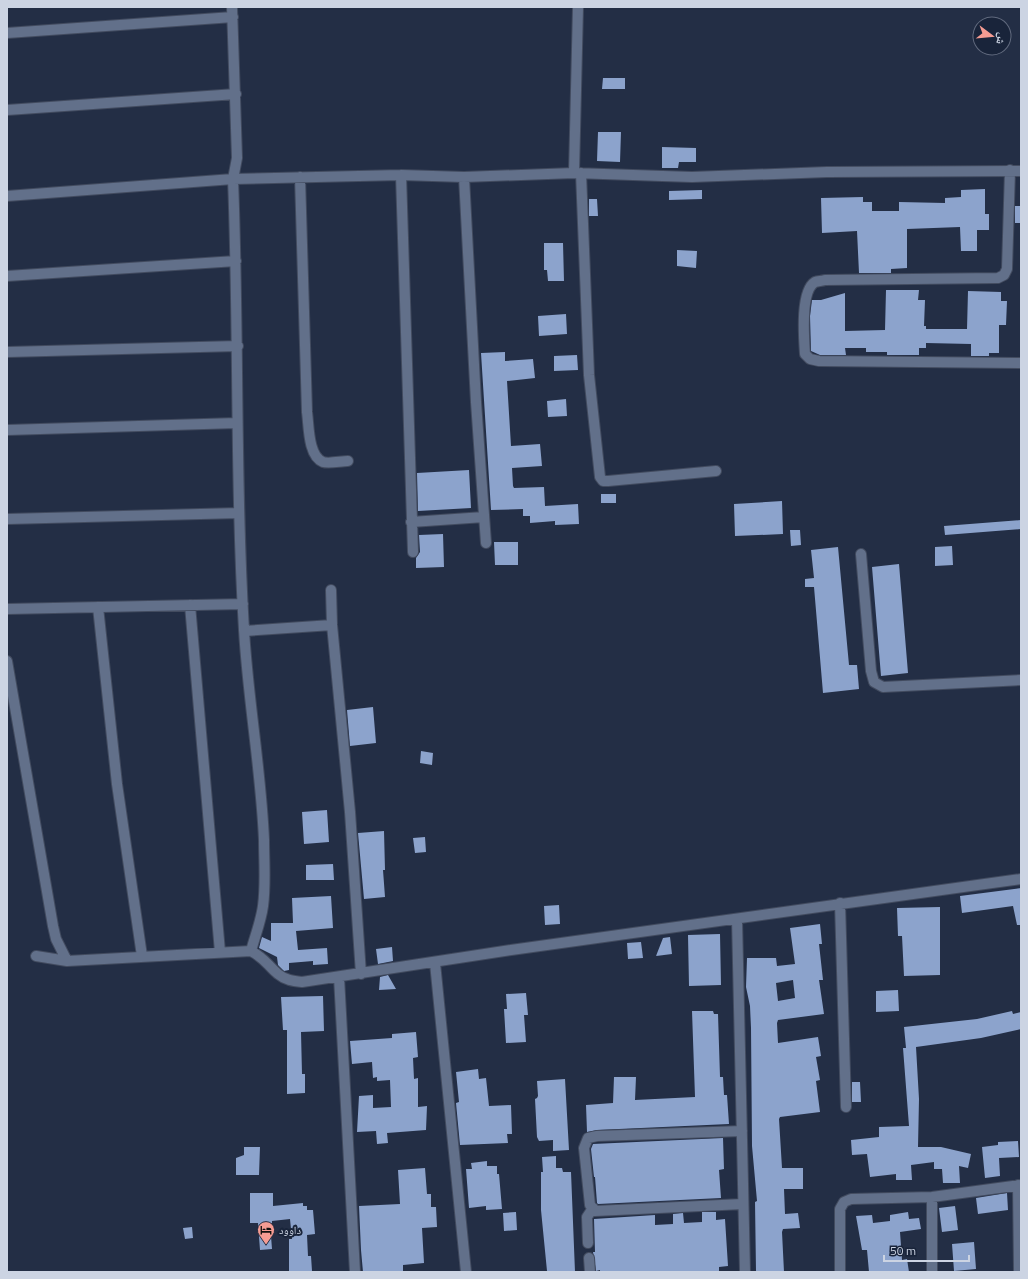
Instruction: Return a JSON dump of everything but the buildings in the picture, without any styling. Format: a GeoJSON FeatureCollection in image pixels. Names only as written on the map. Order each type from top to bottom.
{"type":"FeatureCollection","features":[{"type":"Feature","properties":{"kind":"street"},"geometry":{"type":"LineString","coordinates":[[578,7],[578,173],[589,375],[600,477],[603,481],[608,482],[716,471]]}},
{"type":"Feature","properties":{"kind":"street"},"geometry":{"type":"LineString","coordinates":[[7,33],[232,12],[237,158],[233,178],[238,346],[237,423],[239,513],[244,631],[250,700],[259,765],[263,817],[265,888],[262,908],[251,951]]}},
{"type":"Feature","properties":{"kind":"street"},"geometry":{"type":"LineString","coordinates":[[7,110],[236,94]]}},
{"type":"Feature","properties":{"kind":"street"},"geometry":{"type":"LineString","coordinates":[[1010,170],[1007,269],[1004,275],[998,278],[914,278],[825,280],[815,282],[810,288],[806,300],[804,354],[810,359],[819,361],[1021,363]]}},
{"type":"Feature","properties":{"kind":"street"},"geometry":{"type":"LineString","coordinates":[[7,196],[233,178],[401,175],[464,177],[578,173],[692,177],[827,172],[1021,171]]}},
{"type":"Feature","properties":{"kind":"street"},"geometry":{"type":"LineString","coordinates":[[401,175],[413,552]]}},
{"type":"Feature","properties":{"kind":"street"},"geometry":{"type":"LineString","coordinates":[[300,177],[307,412],[312,446],[316,457],[324,462],[348,461]]}},
{"type":"Feature","properties":{"kind":"street"},"geometry":{"type":"LineString","coordinates":[[464,177],[486,543]]}},
{"type":"Feature","properties":{"kind":"street"},"geometry":{"type":"LineString","coordinates":[[7,276],[236,260]]}},
{"type":"Feature","properties":{"kind":"street"},"geometry":{"type":"LineString","coordinates":[[7,352],[238,346]]}},
{"type":"Feature","properties":{"kind":"street"},"geometry":{"type":"LineString","coordinates":[[7,430],[237,423]]}},
{"type":"Feature","properties":{"kind":"street"},"geometry":{"type":"LineString","coordinates":[[7,519],[239,513]]}},
{"type":"Feature","properties":{"kind":"street"},"geometry":{"type":"LineString","coordinates":[[411,522],[484,517]]}},
{"type":"Feature","properties":{"kind":"street"},"geometry":{"type":"LineString","coordinates":[[861,554],[874,682],[883,687],[1021,680]]}},
{"type":"Feature","properties":{"kind":"street"},"geometry":{"type":"LineString","coordinates":[[331,590],[332,625],[350,812],[361,974]]}},
{"type":"Feature","properties":{"kind":"street"},"geometry":{"type":"LineString","coordinates":[[7,609],[243,604]]}},
{"type":"Feature","properties":{"kind":"street"},"geometry":{"type":"LineString","coordinates":[[190,605],[220,952]]}},
{"type":"Feature","properties":{"kind":"street"},"geometry":{"type":"LineString","coordinates":[[98,607],[117,784],[142,956]]}},
{"type":"Feature","properties":{"kind":"street"},"geometry":{"type":"LineString","coordinates":[[244,631],[332,625]]}},
{"type":"Feature","properties":{"kind":"street"},"geometry":{"type":"LineString","coordinates":[[7,661],[53,926],[56,939],[68,961]]}},
{"type":"Feature","properties":{"kind":"street"},"geometry":{"type":"LineString","coordinates":[[36,956],[68,961],[251,951],[261,956],[277,974],[287,980],[302,982],[436,963],[511,950],[737,919],[840,903],[940,892],[1021,879]]}},
{"type":"Feature","properties":{"kind":"street"},"geometry":{"type":"LineString","coordinates":[[840,903],[846,1108]]}},
{"type":"Feature","properties":{"kind":"street"},"geometry":{"type":"LineString","coordinates":[[737,919],[745,1272]]}},
{"type":"Feature","properties":{"kind":"street"},"geometry":{"type":"LineString","coordinates":[[436,963],[466,1272]]}},
{"type":"Feature","properties":{"kind":"street"},"geometry":{"type":"LineString","coordinates":[[339,977],[355,1272]]}},
{"type":"Feature","properties":{"kind":"street"},"geometry":{"type":"LineString","coordinates":[[742,1131],[597,1136],[588,1138],[584,1148],[590,1205],[595,1211],[743,1204]]}},
{"type":"Feature","properties":{"kind":"street"},"geometry":{"type":"LineString","coordinates":[[840,1272],[840,1215],[844,1202],[851,1199],[932,1197],[1019,1185],[1019,1272]]}},
{"type":"Feature","properties":{"kind":"street"},"geometry":{"type":"LineString","coordinates":[[932,1197],[932,1272]]}},
{"type":"Feature","properties":{"kind":"street"},"geometry":{"type":"LineString","coordinates":[[588,1243],[587,1217],[593,1208]]}},
{"type":"Feature","properties":{"kind":"street"},"geometry":{"type":"LineString","coordinates":[[589,1258],[590,1272]]}},
{"type":"Feature","properties":{"kind":"place","name":"داوود"},"geometry":{"type":"Point","coordinates":[266,1245]}}]}
